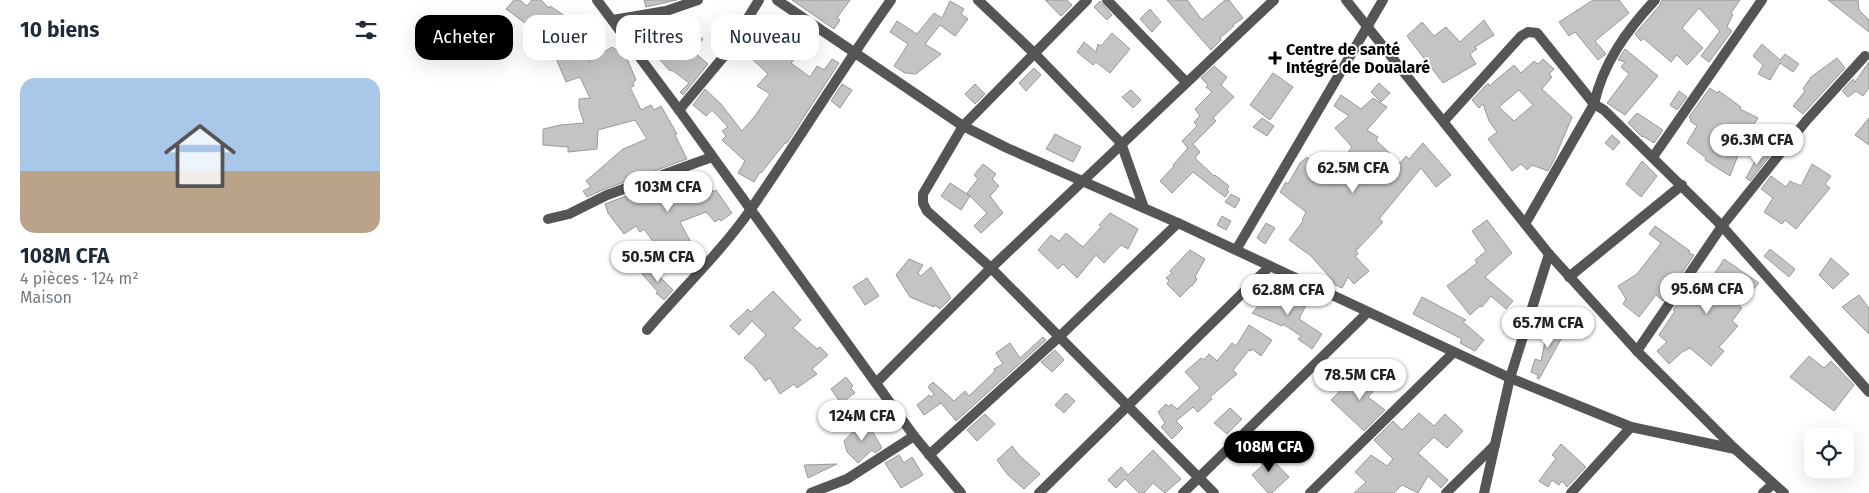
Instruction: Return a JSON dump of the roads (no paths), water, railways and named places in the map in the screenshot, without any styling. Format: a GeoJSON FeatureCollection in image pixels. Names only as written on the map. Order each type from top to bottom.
{"type":"FeatureCollection","features":[{"type":"Feature","properties":{"kind":"street"},"geometry":{"type":"LineString","coordinates":[[597,0],[679,110],[914,436],[960,493]]}},
{"type":"Feature","properties":{"kind":"street"},"geometry":{"type":"LineString","coordinates":[[613,20],[666,11],[698,0]]}},
{"type":"Feature","properties":{"kind":"street"},"geometry":{"type":"LineString","coordinates":[[679,110],[725,55],[759,0]]}},
{"type":"Feature","properties":{"kind":"street"},"geometry":{"type":"LineString","coordinates":[[777,0],[963,126],[1007,148],[1084,180],[1510,378],[1631,427],[1735,449]]}},
{"type":"Feature","properties":{"kind":"street"},"geometry":{"type":"LineString","coordinates":[[647,330],[697,275],[750,210],[891,0]]}},
{"type":"Feature","properties":{"kind":"street"},"geometry":{"type":"LineString","coordinates":[[978,0],[1035,54],[1121,144],[1144,208]]}},
{"type":"Feature","properties":{"kind":"street"},"geometry":{"type":"LineString","coordinates":[[1087,0],[963,126],[923,194],[923,203],[927,211],[991,268],[1214,493]]}},
{"type":"Feature","properties":{"kind":"street"},"geometry":{"type":"LineString","coordinates":[[1107,0],[1186,82]]}},
{"type":"Feature","properties":{"kind":"street"},"geometry":{"type":"LineString","coordinates":[[876,383],[991,268],[1274,0]]}},
{"type":"Feature","properties":{"kind":"street"},"geometry":{"type":"LineString","coordinates":[[1346,0],[1525,224],[1570,277],[1637,352],[1735,449],[1784,493]]}},
{"type":"Feature","properties":{"kind":"street"},"geometry":{"type":"LineString","coordinates":[[1236,250],[1383,0]]}},
{"type":"Feature","properties":{"kind":"street"},"geometry":{"type":"LineString","coordinates":[[1525,224],[1594,104],[1598,84],[1621,41],[1655,0]]}},
{"type":"Feature","properties":{"kind":"street"},"geometry":{"type":"LineString","coordinates":[[1653,157],[1762,0]]}},
{"type":"Feature","properties":{"kind":"street"},"geometry":{"type":"LineString","coordinates":[[1444,121],[1521,36],[1528,32],[1537,33],[1594,104],[1604,110],[1722,226],[1869,392]]}},
{"type":"Feature","properties":{"kind":"street"},"geometry":{"type":"LineString","coordinates":[[1637,352],[1722,226],[1806,122],[1865,56]]}},
{"type":"Feature","properties":{"kind":"street"},"geometry":{"type":"LineString","coordinates":[[548,219],[568,214],[607,195],[712,157]]}},
{"type":"Feature","properties":{"kind":"street"},"geometry":{"type":"LineString","coordinates":[[1570,277],[1682,185]]}},
{"type":"Feature","properties":{"kind":"street"},"geometry":{"type":"LineString","coordinates":[[929,455],[1059,337],[1178,223]]}},
{"type":"Feature","properties":{"kind":"street"},"geometry":{"type":"LineString","coordinates":[[1484,493],[1510,378],[1550,254]]}},
{"type":"Feature","properties":{"kind":"street"},"geometry":{"type":"LineString","coordinates":[[1039,493],[1128,408],[1270,266]]}},
{"type":"Feature","properties":{"kind":"street"},"geometry":{"type":"LineString","coordinates":[[1183,493],[1368,312]]}},
{"type":"Feature","properties":{"kind":"street"},"geometry":{"type":"LineString","coordinates":[[1310,493],[1454,352]]}},
{"type":"Feature","properties":{"kind":"street"},"geometry":{"type":"LineString","coordinates":[[1571,493],[1631,427]]}},
{"type":"Feature","properties":{"kind":"street"},"geometry":{"type":"LineString","coordinates":[[811,493],[853,476],[914,436]]}},
{"type":"Feature","properties":{"kind":"street"},"geometry":{"type":"LineString","coordinates":[[1446,493],[1495,445]]}},
{"type":"Feature","properties":{"kind":"street"},"geometry":{"type":"LineString","coordinates":[[1763,493],[1773,484]]}},
{"type":"Feature","properties":{"kind":"place","name":"Centre de santé Intégré de Doualaré"},"geometry":{"type":"Point","coordinates":[1275,58]}}]}
